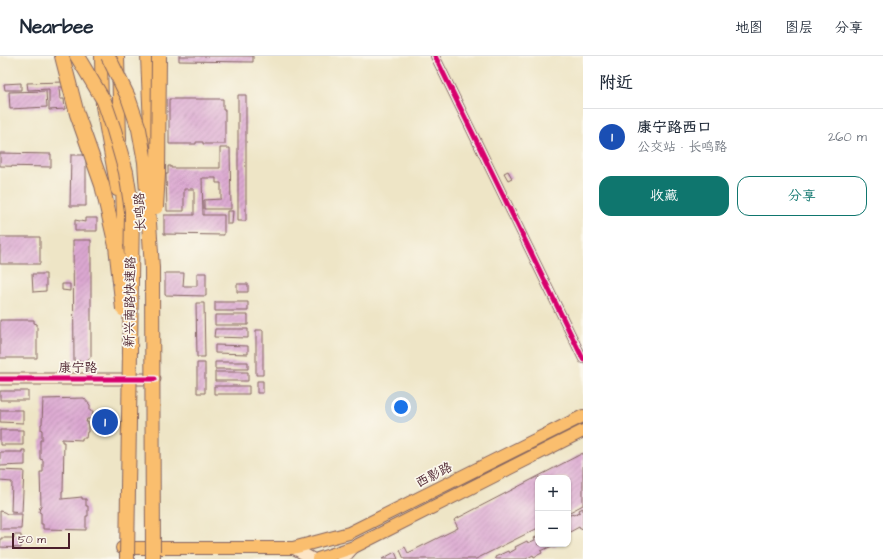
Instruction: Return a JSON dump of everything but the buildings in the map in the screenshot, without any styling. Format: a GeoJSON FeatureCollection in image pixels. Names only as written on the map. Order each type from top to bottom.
{"type":"FeatureCollection","features":[{"type":"Feature","properties":{"kind":"highway"},"geometry":{"type":"LineString","coordinates":[[62,56],[77,114],[102,185],[116,246],[129,356]]}},
{"type":"Feature","properties":{"kind":"highway","name":"新兴南路快速路"},"geometry":{"type":"LineString","coordinates":[[77,56],[104,101],[126,172],[132,211],[124,555]]}},
{"type":"Feature","properties":{"kind":"highway","name":"新兴南路快速路"},"geometry":{"type":"LineString","coordinates":[[108,56],[128,97],[139,130],[146,168],[152,268],[156,555]]}},
{"type":"Feature","properties":{"kind":"highway"},"geometry":{"type":"LineString","coordinates":[[152,268],[158,174],[159,56]]}},
{"type":"Feature","properties":{"kind":"main road"},"geometry":{"type":"LineString","coordinates":[[101,56],[103,112],[124,225]]}},
{"type":"Feature","properties":{"kind":"main road","name":"长鸣路"},"geometry":{"type":"LineString","coordinates":[[118,56],[118,92],[124,225],[124,555]]}},
{"type":"Feature","properties":{"kind":"main road","name":"长鸣路"},"geometry":{"type":"LineString","coordinates":[[147,56],[154,229],[156,555]]}},
{"type":"Feature","properties":{"kind":"main road","name":"西影路"},"geometry":{"type":"LineString","coordinates":[[124,555],[156,555],[293,548],[349,533],[583,416]]}},
{"type":"Feature","properties":{"kind":"main road"},"geometry":{"type":"LineString","coordinates":[[318,559],[354,547],[583,431]]}},
{"type":"Feature","properties":{"kind":"street"},"geometry":{"type":"LineString","coordinates":[[435,56],[583,360]]}},
{"type":"Feature","properties":{"kind":"street","name":"康宁路"},"geometry":{"type":"LineString","coordinates":[[0,379],[155,379]]}},
{"type":"Feature","properties":{"kind":"street"},"geometry":{"type":"LineString","coordinates":[[343,559],[354,547]]}},
{"type":"Feature","properties":{"kind":"street"},"geometry":{"type":"LineString","coordinates":[[293,548],[313,559]]}},
{"type":"Feature","properties":{"kind":"cycle path"},"geometry":{"type":"LineString","coordinates":[[435,56],[583,359]]}},
{"type":"Feature","properties":{"kind":"cycle path"},"geometry":{"type":"LineString","coordinates":[[0,379],[155,379]]}},
{"type":"Feature","properties":{"kind":"place","name":"康宁路西口"},"geometry":{"type":"Point","coordinates":[105,422]}}]}
